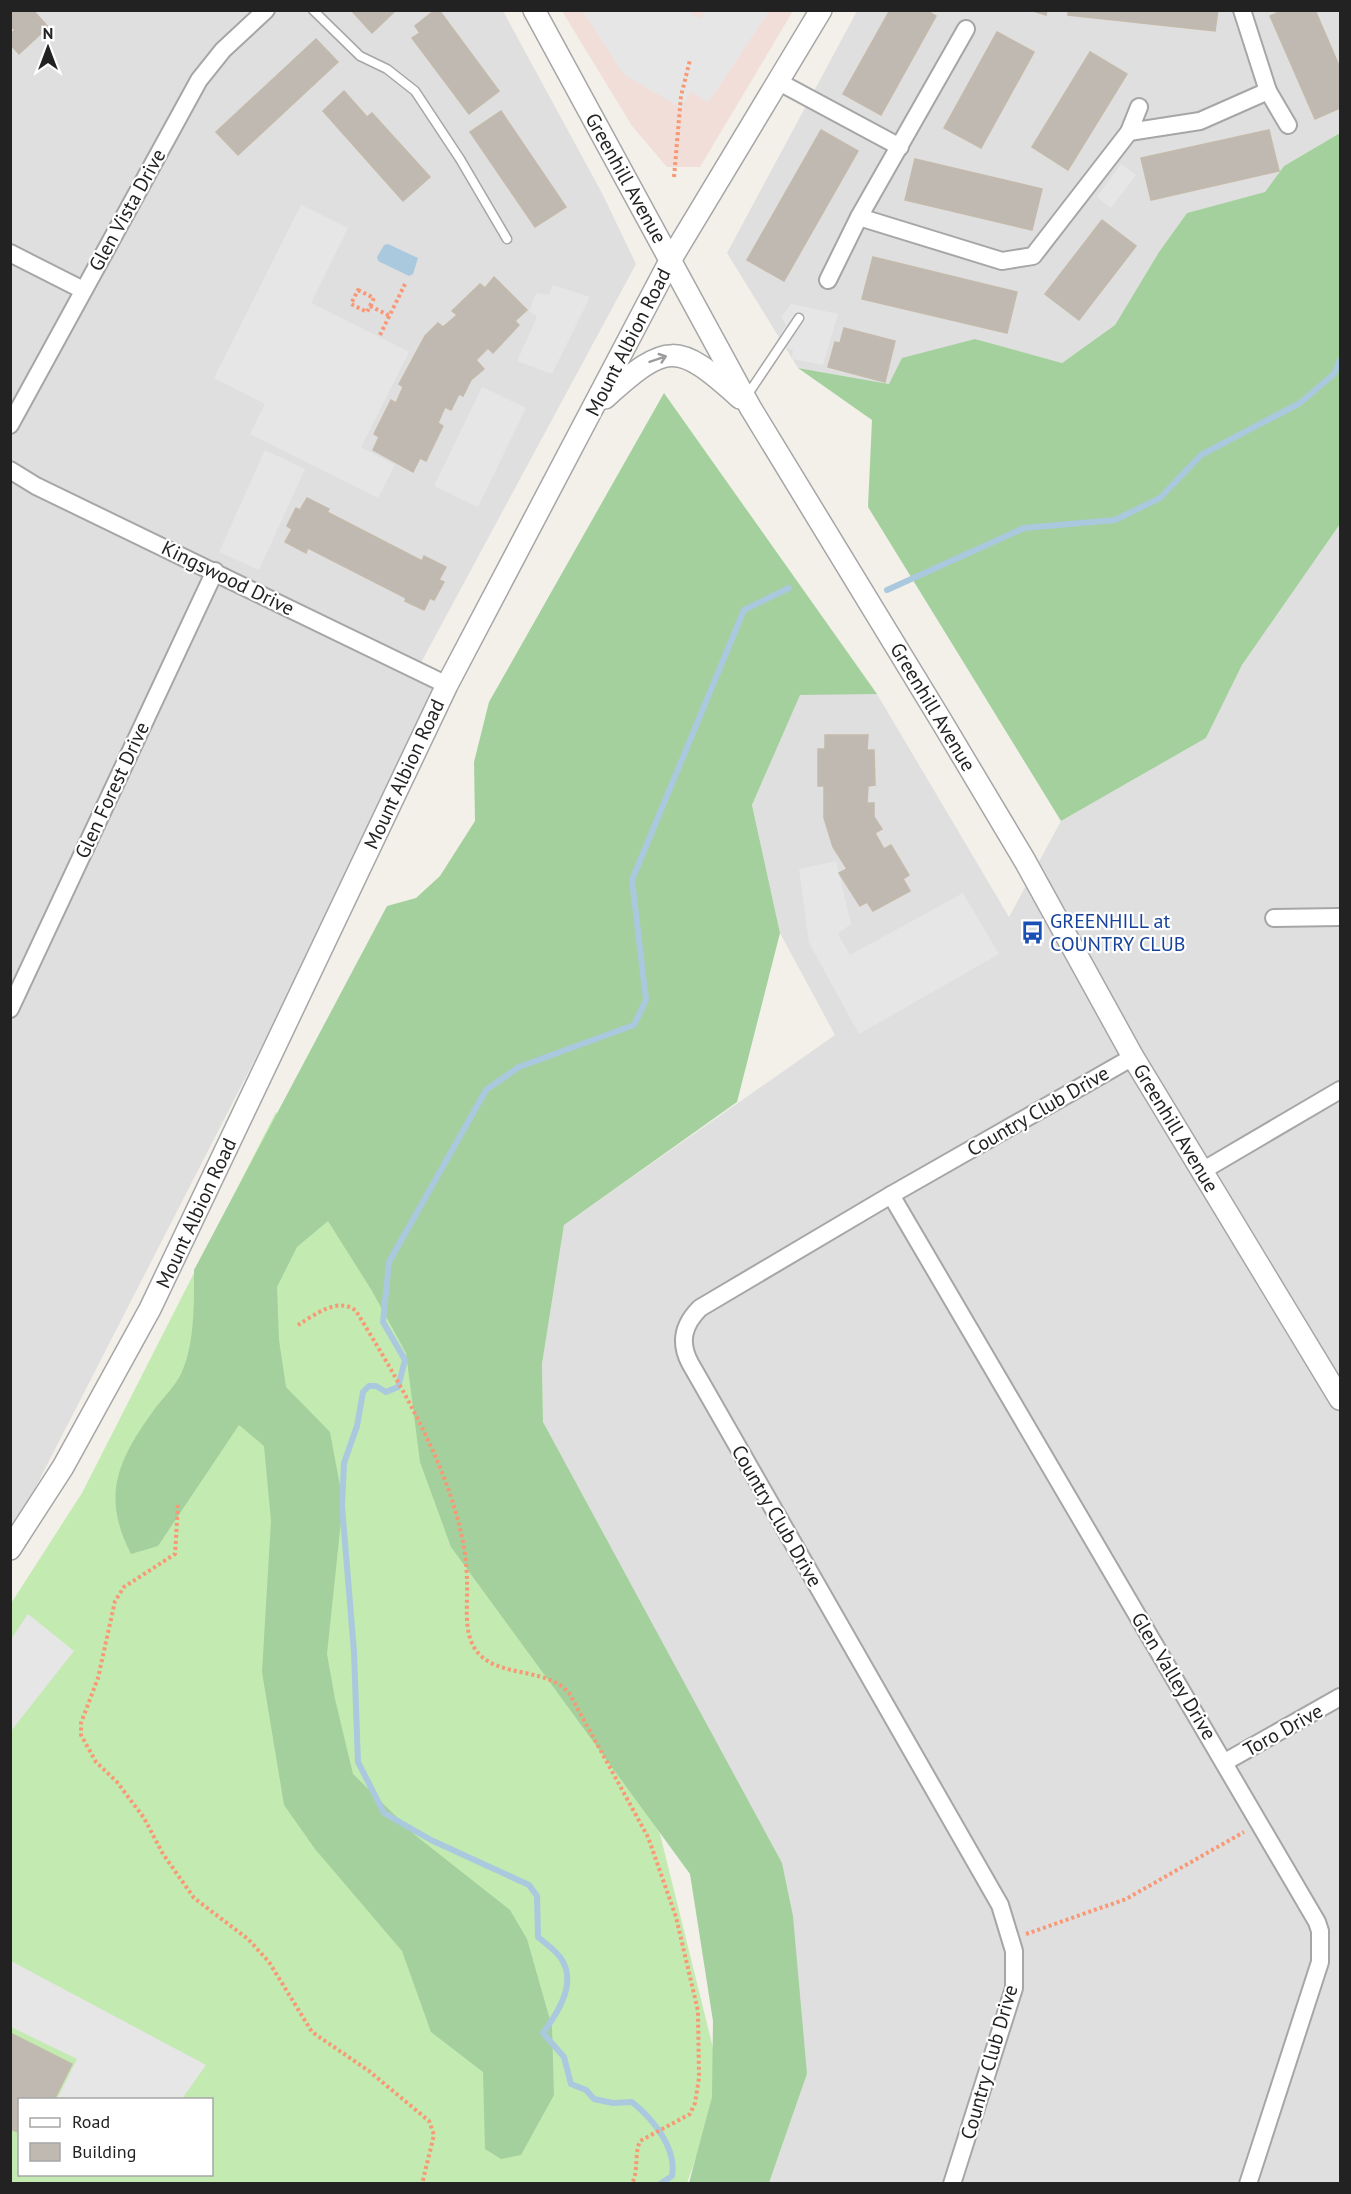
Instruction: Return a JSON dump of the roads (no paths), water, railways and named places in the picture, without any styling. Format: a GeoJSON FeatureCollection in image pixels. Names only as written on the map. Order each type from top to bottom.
{"type":"FeatureCollection","features":[{"type":"Feature","properties":{"kind":"street","name":"Glen Vista Drive"},"geometry":{"type":"LineString","coordinates":[[10,425],[200,80],[223,50],[266,10]]}},
{"type":"Feature","properties":{"kind":"street","name":"Greenhill Avenue"},"geometry":{"type":"LineString","coordinates":[[534,10],[748,402],[1025,861],[1133,1057],[1341,1399]]}},
{"type":"Feature","properties":{"kind":"street","name":"Mount Albion Road"},"geometry":{"type":"LineString","coordinates":[[10,1549],[63,1467],[150,1309],[447,685],[671,259],[821,10]]}},
{"type":"Feature","properties":{"kind":"street"},"geometry":{"type":"LineString","coordinates":[[1242,10],[1268,91],[1288,125]]}},
{"type":"Feature","properties":{"kind":"street"},"geometry":{"type":"LineString","coordinates":[[828,280],[859,217],[966,29]]}},
{"type":"Feature","properties":{"kind":"street"},"geometry":{"type":"LineString","coordinates":[[779,82],[900,147]]}},
{"type":"Feature","properties":{"kind":"street"},"geometry":{"type":"LineString","coordinates":[[1129,132],[1200,121],[1268,91]]}},
{"type":"Feature","properties":{"kind":"street"},"geometry":{"type":"LineString","coordinates":[[859,217],[1002,261],[1033,256],[1129,132],[1139,107]]}},
{"type":"Feature","properties":{"kind":"street"},"geometry":{"type":"LineString","coordinates":[[10,253],[83,290]]}},
{"type":"Feature","properties":{"kind":"street"},"geometry":{"type":"LineString","coordinates":[[595,406],[637,369],[654,358],[668,355],[689,358],[748,402]]}},
{"type":"Feature","properties":{"kind":"street","name":"Kingswood Drive"},"geometry":{"type":"LineString","coordinates":[[10,470],[36,486],[447,685]]}},
{"type":"Feature","properties":{"kind":"street","name":"Glen Forest Drive"},"geometry":{"type":"LineString","coordinates":[[10,1009],[215,571]]}},
{"type":"Feature","properties":{"kind":"street"},"geometry":{"type":"LineString","coordinates":[[1274,918],[1341,917]]}},
{"type":"Feature","properties":{"kind":"street","name":"Country Club Drive"},"geometry":{"type":"LineString","coordinates":[[952,2184],[1014,1988],[1014,1951],[1011,1939],[1000,1905],[684,1351],[684,1329],[700,1308],[891,1195],[1133,1057]]}},
{"type":"Feature","properties":{"kind":"street"},"geometry":{"type":"LineString","coordinates":[[1202,1171],[1341,1090]]}},
{"type":"Feature","properties":{"kind":"street","name":"Glen Valley Drive"},"geometry":{"type":"LineString","coordinates":[[891,1195],[1317,1922],[1320,1931],[1320,1956],[1248,2184]]}},
{"type":"Feature","properties":{"kind":"street","name":"Toro Drive"},"geometry":{"type":"LineString","coordinates":[[1225,1762],[1341,1697]]}},
{"type":"Feature","properties":{"kind":"lane"},"geometry":{"type":"LineString","coordinates":[[313,10],[360,56],[387,69],[415,91],[460,159],[507,239]]}},
{"type":"Feature","properties":{"kind":"lane"},"geometry":{"type":"LineString","coordinates":[[748,402],[799,318]]}},
{"type":"Feature","properties":{"kind":"water"},"geometry":{"type":"Polygon","coordinates":[[[388,244],[418,258],[413,274],[409,276],[378,261],[377,257],[384,245],[388,244]]]}},
{"type":"Feature","properties":{"kind":"waterway"},"geometry":{"type":"LineString","coordinates":[[887,590],[1024,528],[1115,520],[1160,498],[1201,455],[1300,403],[1334,374],[1340,360]]}},
{"type":"Feature","properties":{"kind":"waterway"},"geometry":{"type":"LineString","coordinates":[[660,2184],[672,2176],[673,2165],[662,2135],[632,2102],[613,2103],[594,2099],[586,2090],[571,2084],[564,2057],[543,2033],[559,2008],[567,1979],[566,1969],[560,1957],[538,1937],[537,1896],[529,1885],[431,1840],[384,1813],[358,1762],[354,1652],[342,1506],[344,1463],[357,1426],[363,1392],[369,1386],[376,1386],[386,1392],[398,1387],[405,1360],[383,1322],[389,1262],[486,1090],[519,1067],[634,1025],[646,1000],[632,880],[744,610],[789,588]]}},
{"type":"Feature","properties":{"kind":"place","name":"GREENHILL at COUNTRY CLUB"},"geometry":{"type":"Point","coordinates":[1032,932]}}]}
